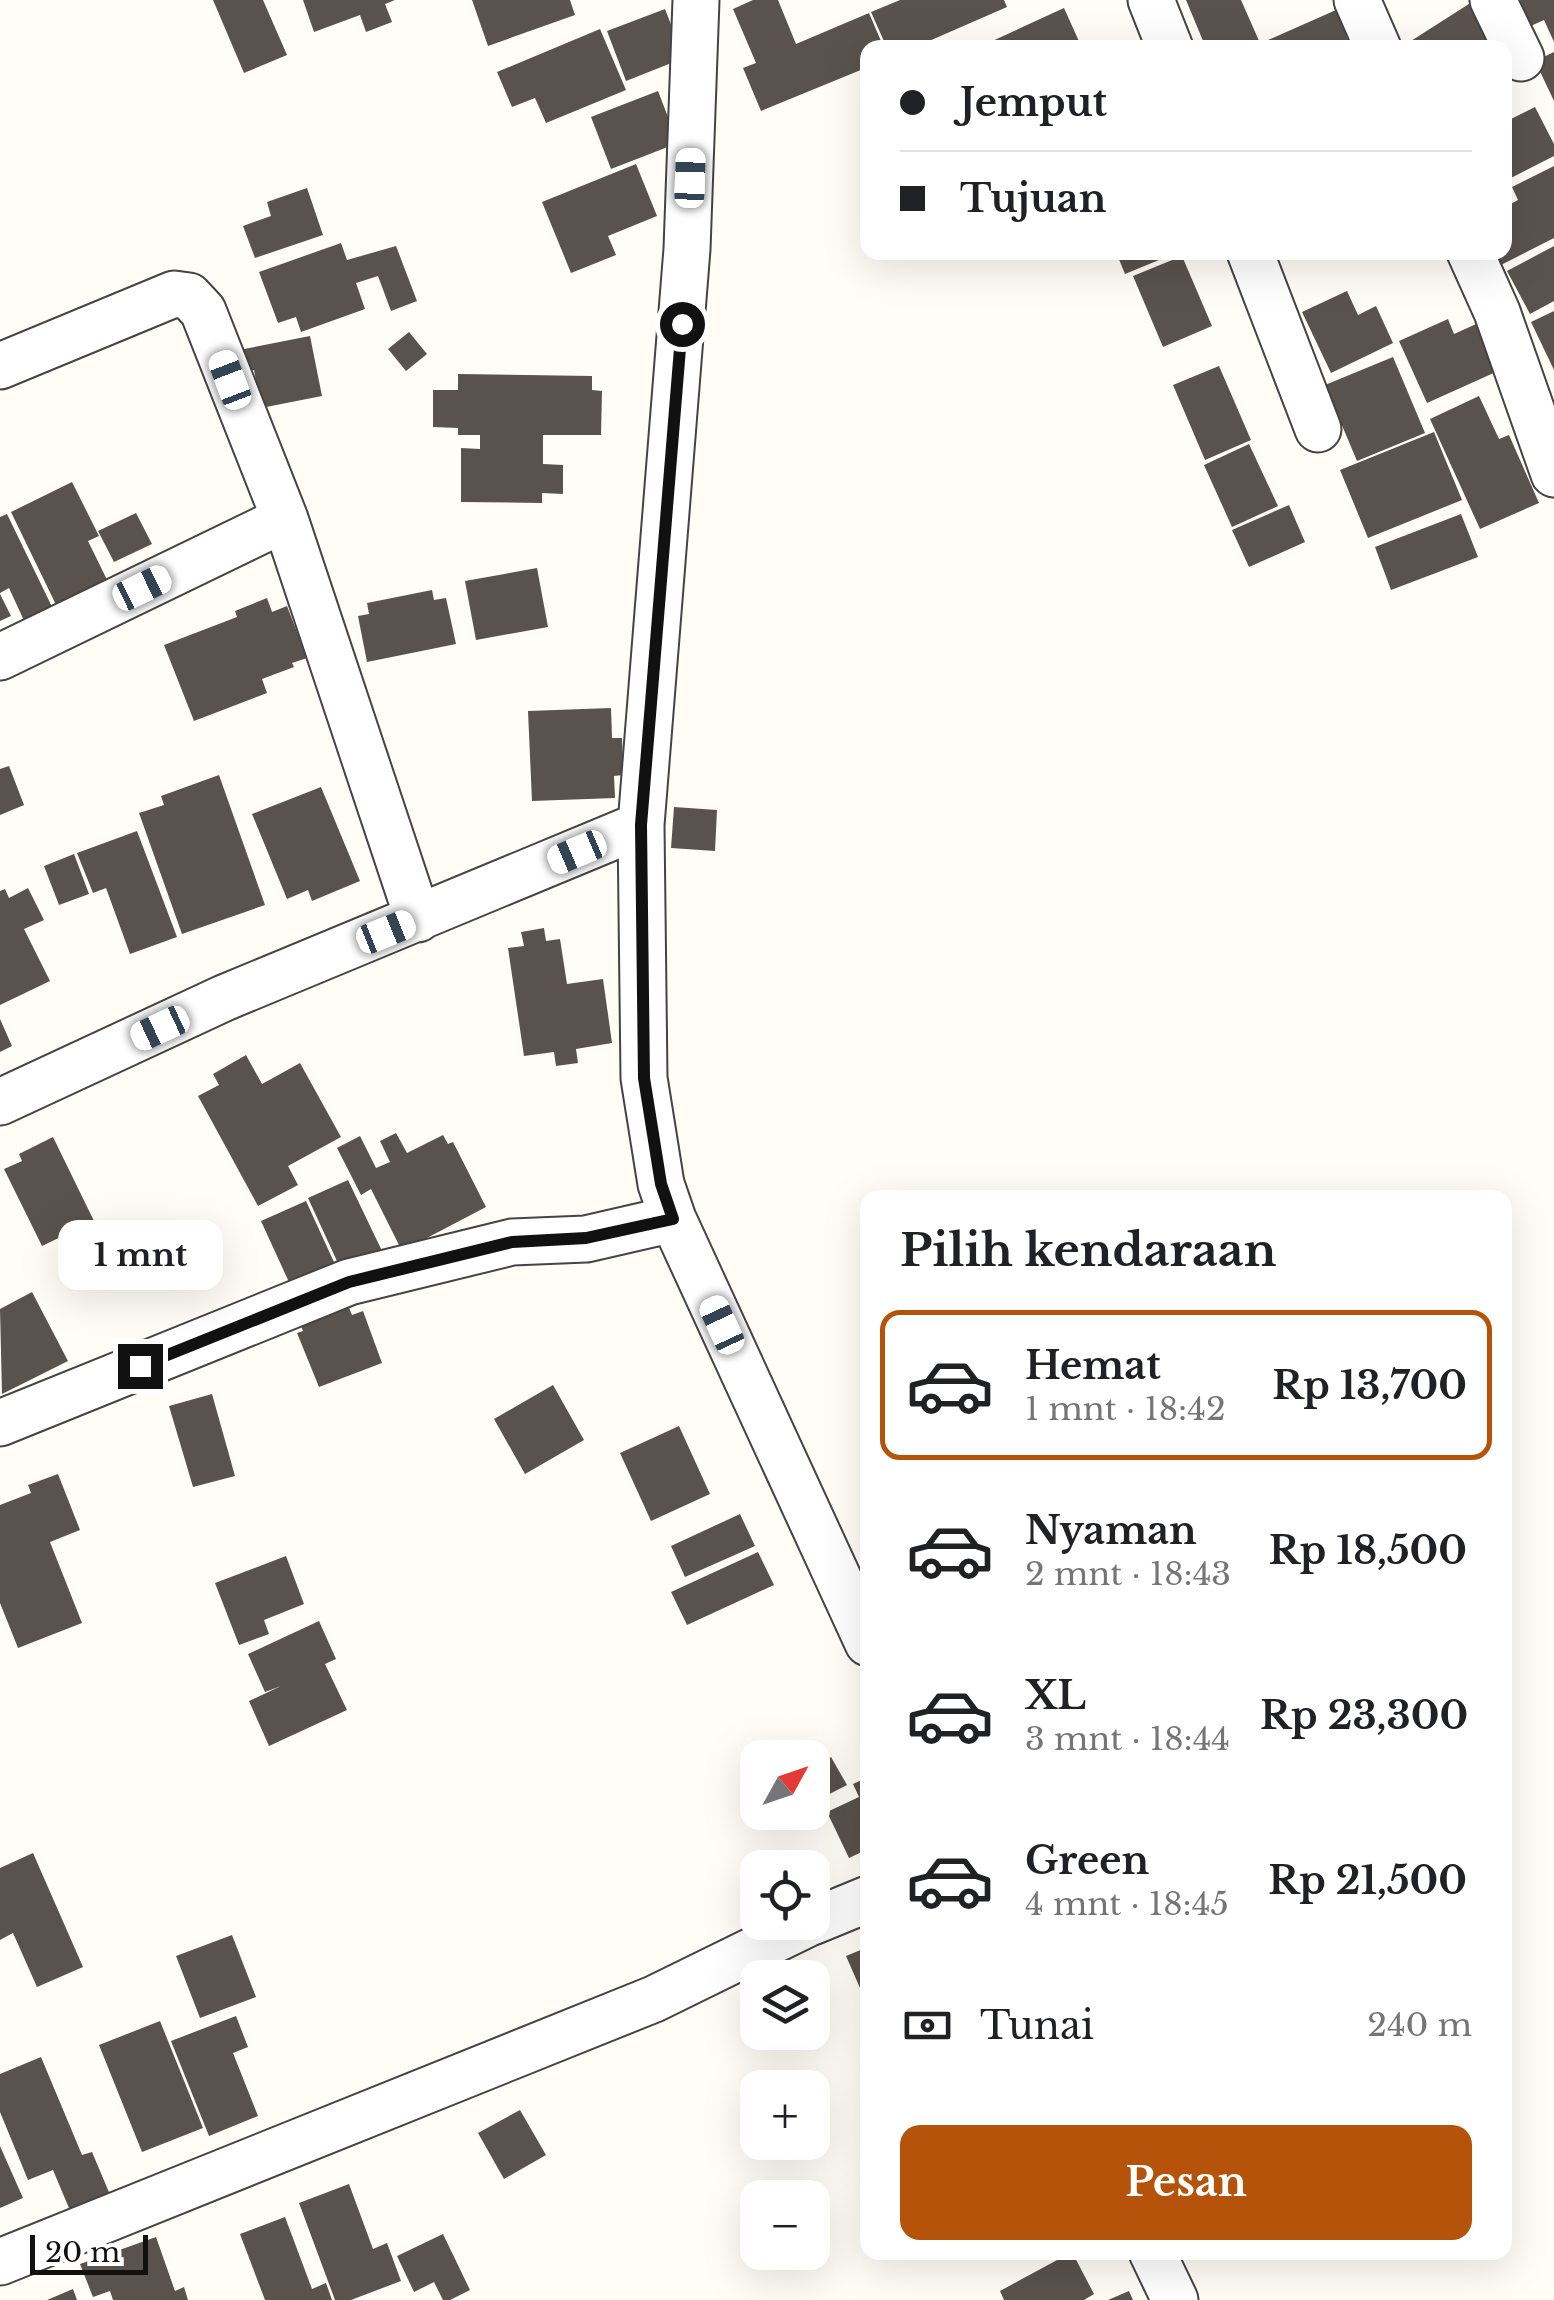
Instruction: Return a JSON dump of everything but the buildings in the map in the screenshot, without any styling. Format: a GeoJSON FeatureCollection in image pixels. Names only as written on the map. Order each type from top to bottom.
{"type":"FeatureCollection","features":[{"type":"Feature","properties":{"kind":"street"},"geometry":{"type":"LineString","coordinates":[[696,0],[687,249],[641,825],[644,1078],[661,1184],[673,1219],[860,1626]]}},
{"type":"Feature","properties":{"kind":"street"},"geometry":{"type":"LineString","coordinates":[[1152,0],[1167,40]]}},
{"type":"Feature","properties":{"kind":"street"},"geometry":{"type":"LineString","coordinates":[[1357,0],[1374,40]]}},
{"type":"Feature","properties":{"kind":"street"},"geometry":{"type":"LineString","coordinates":[[1493,0],[1521,58]]}},
{"type":"Feature","properties":{"kind":"street"},"geometry":{"type":"LineString","coordinates":[[1253,260],[1318,429]]}},
{"type":"Feature","properties":{"kind":"street"},"geometry":{"type":"LineString","coordinates":[[1474,260],[1497,312],[1554,474]]}},
{"type":"Feature","properties":{"kind":"street"},"geometry":{"type":"LineString","coordinates":[[0,366],[174,294],[189,296],[203,311],[284,519],[418,918]]}},
{"type":"Feature","properties":{"kind":"street"},"geometry":{"type":"LineString","coordinates":[[0,657],[284,519]]}},
{"type":"Feature","properties":{"kind":"street"},"geometry":{"type":"LineString","coordinates":[[0,1102],[224,998],[641,825]]}},
{"type":"Feature","properties":{"kind":"street"},"geometry":{"type":"LineString","coordinates":[[0,1423],[349,1282],[512,1242],[586,1238],[673,1219]]}},
{"type":"Feature","properties":{"kind":"street"},"geometry":{"type":"LineString","coordinates":[[830,1915],[860,1902]]}},
{"type":"Feature","properties":{"kind":"street"},"geometry":{"type":"LineString","coordinates":[[0,2262],[654,1999],[775,1940]]}},
{"type":"Feature","properties":{"kind":"street"},"geometry":{"type":"LineString","coordinates":[[1156,2260],[1175,2300]]}},
{"type":"Feature","properties":{"kind":"route"},"geometry":{"type":"LineString","coordinates":[[140,1366],[349,1282],[512,1242],[586,1238],[673,1219],[661,1184],[644,1078],[641,825],[682,324]]}}]}
